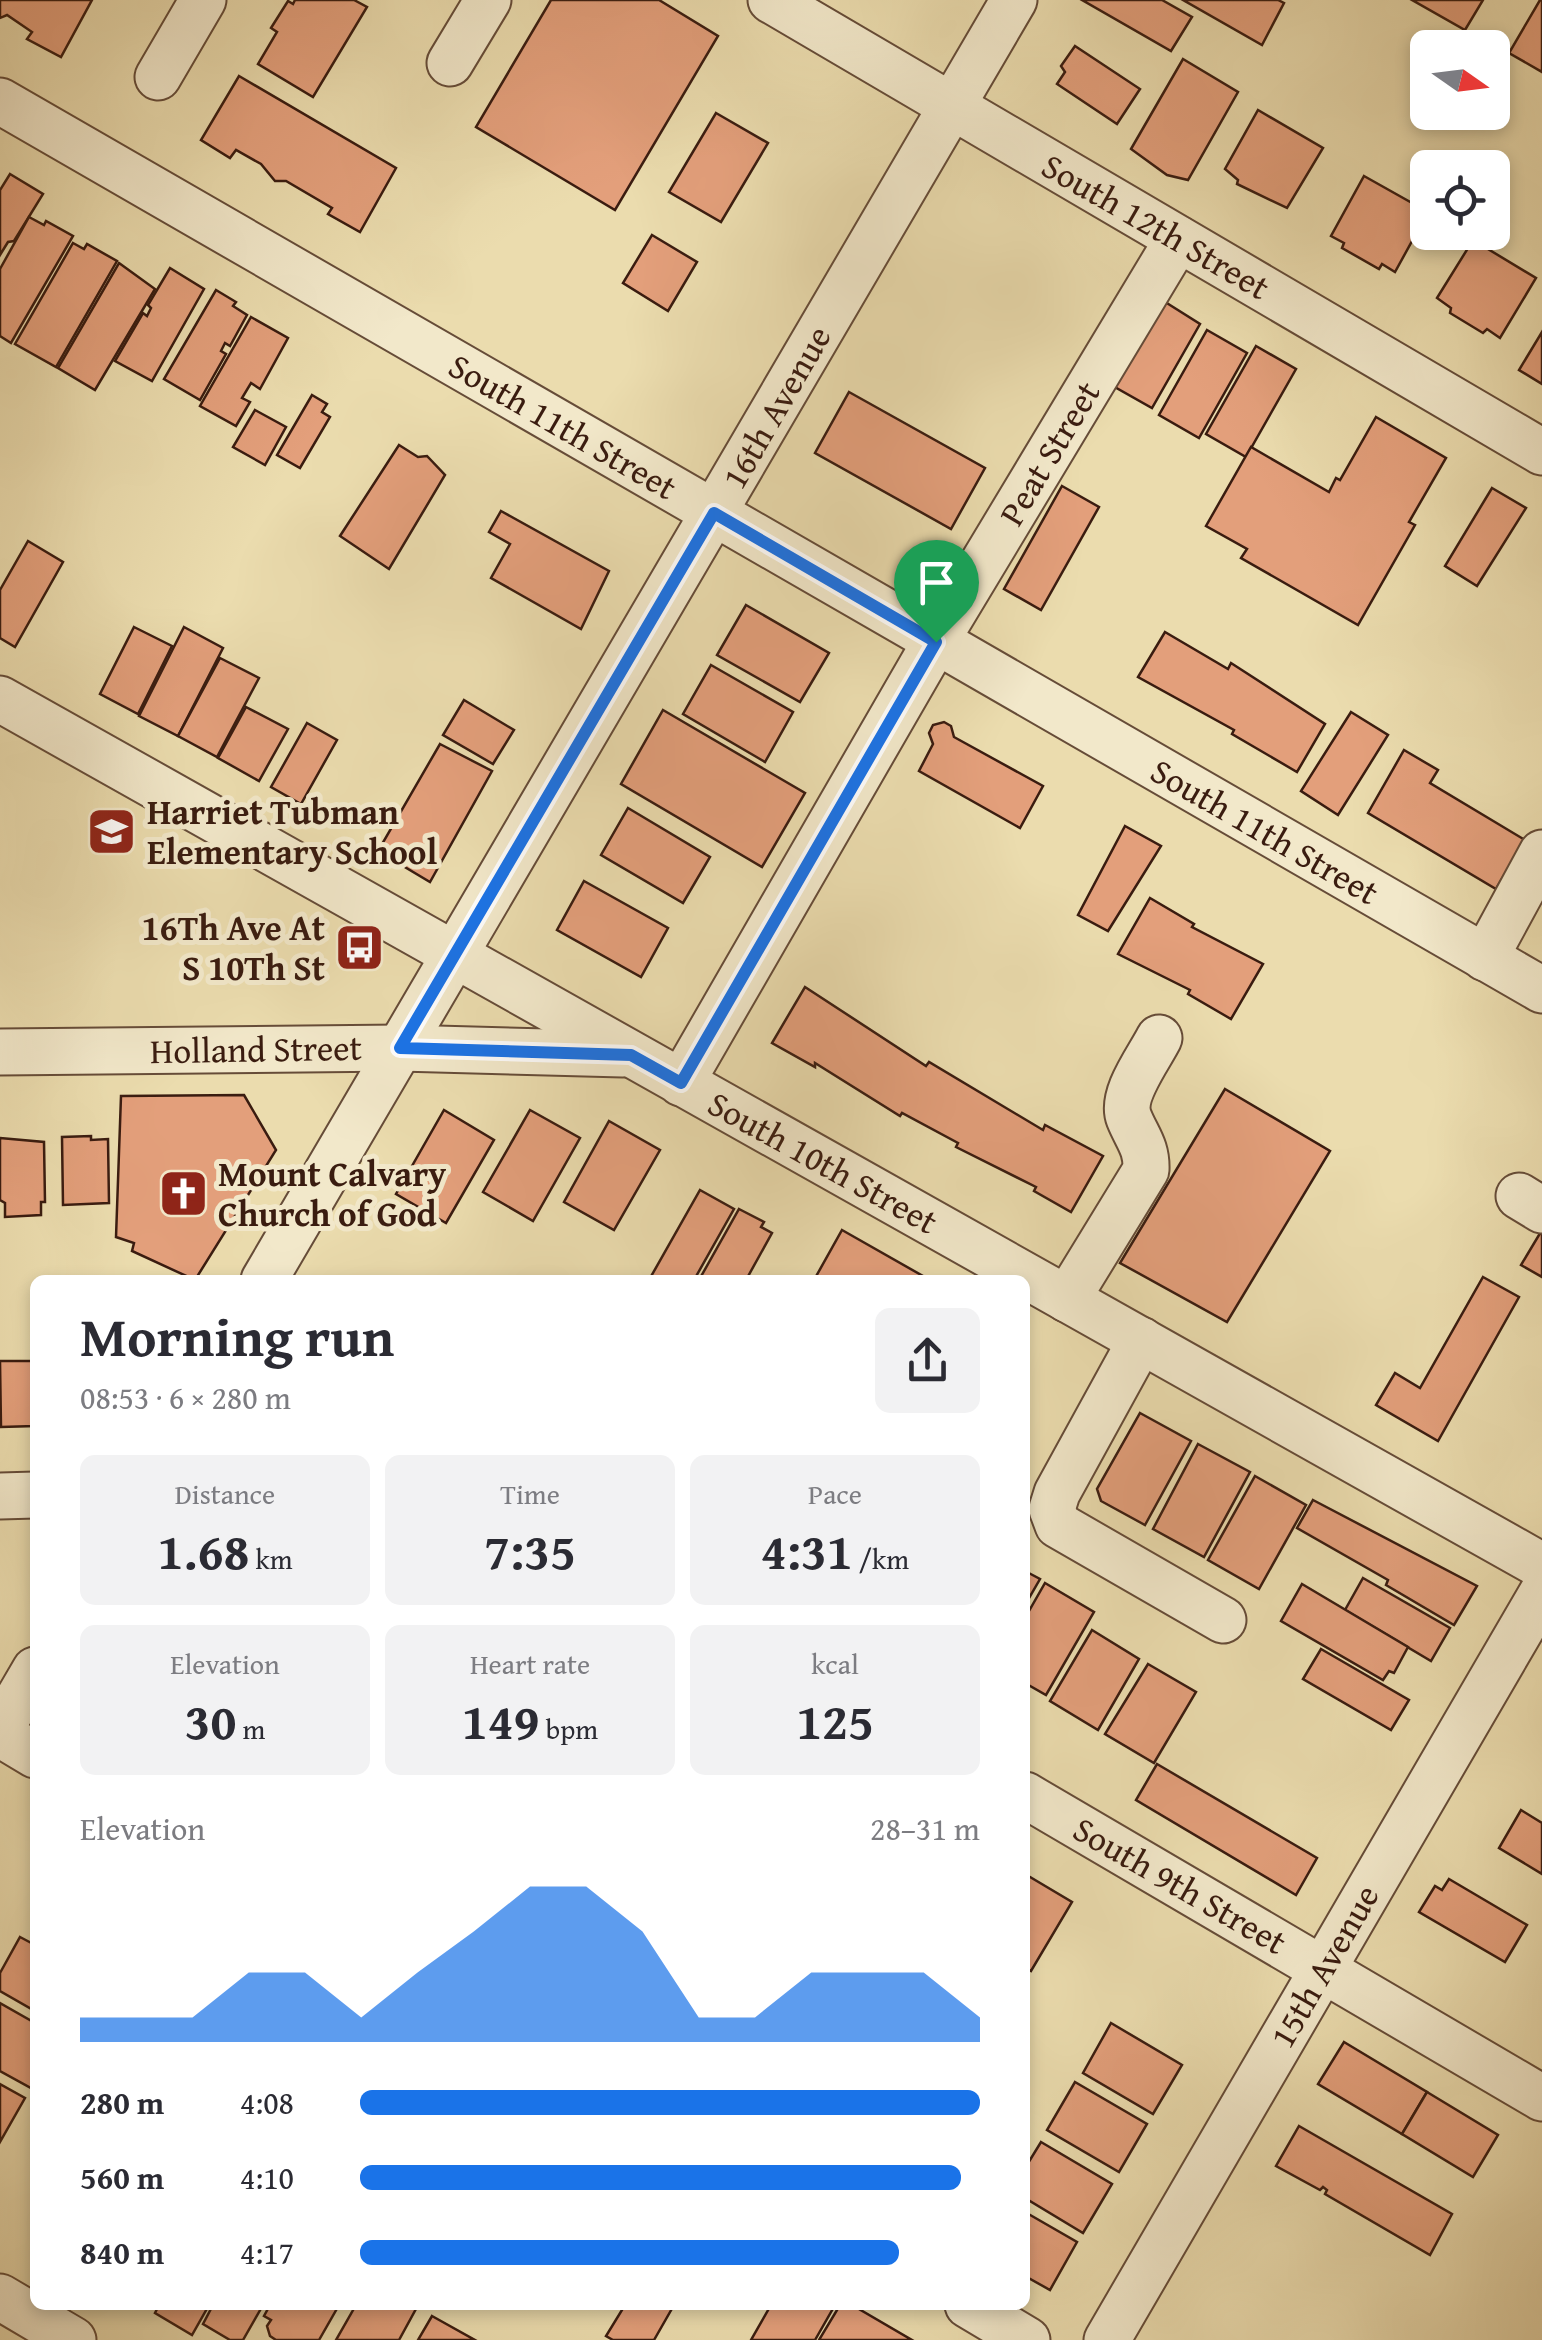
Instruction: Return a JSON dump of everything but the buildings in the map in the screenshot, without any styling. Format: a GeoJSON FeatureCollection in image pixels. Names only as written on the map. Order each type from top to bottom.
{"type":"FeatureCollection","features":[{"type":"Feature","properties":{"kind":"street"},"geometry":{"type":"LineString","coordinates":[[158,77],[203,0]]}},
{"type":"Feature","properties":{"kind":"street"},"geometry":{"type":"LineString","coordinates":[[450,63],[488,0]]}},
{"type":"Feature","properties":{"kind":"street","name":"South 12th Street"},"geometry":{"type":"LineString","coordinates":[[771,0],[1542,452]]}},
{"type":"Feature","properties":{"kind":"street","name":"16th Avenue"},"geometry":{"type":"LineString","coordinates":[[267,1275],[1014,0]]}},
{"type":"Feature","properties":{"kind":"street","name":"South 11th Street"},"geometry":{"type":"LineString","coordinates":[[0,101],[1542,990]]}},
{"type":"Feature","properties":{"kind":"street","name":"Peat Street"},"geometry":{"type":"LineString","coordinates":[[681,1083],[936,642],[1178,239]]}},
{"type":"Feature","properties":{"kind":"street","name":"South 10th Street"},"geometry":{"type":"LineString","coordinates":[[0,699],[1024,1275]]}},
{"type":"Feature","properties":{"kind":"street"},"geometry":{"type":"LineString","coordinates":[[1485,958],[1542,854]]}},
{"type":"Feature","properties":{"kind":"street"},"geometry":{"type":"LineString","coordinates":[[1067,1299],[1146,1170],[1147,1151],[1126,1114],[1129,1096],[1159,1038]]}},
{"type":"Feature","properties":{"kind":"street","name":"Holland Street"},"geometry":{"type":"LineString","coordinates":[[0,1052],[400,1048],[631,1055]]}},
{"type":"Feature","properties":{"kind":"street","name":"South 10th Street"},"geometry":{"type":"LineString","coordinates":[[1030,1278],[1542,1566]]}},
{"type":"Feature","properties":{"kind":"street"},"geometry":{"type":"LineString","coordinates":[[1141,1340],[1057,1493],[1052,1510],[1058,1525],[1223,1620]]}},
{"type":"Feature","properties":{"kind":"street"},"geometry":{"type":"LineString","coordinates":[[0,1496],[30,1495]]}},
{"type":"Feature","properties":{"kind":"street","name":"15th Avenue"},"geometry":{"type":"LineString","coordinates":[[1107,2340],[1542,1593]]}},
{"type":"Feature","properties":{"kind":"street"},"geometry":{"type":"LineString","coordinates":[[30,1679],[0,1732],[30,1752]]}},
{"type":"Feature","properties":{"kind":"street","name":"South 9th Street"},"geometry":{"type":"LineString","coordinates":[[1030,1798],[1542,2098]]}},
{"type":"Feature","properties":{"kind":"street"},"geometry":{"type":"LineString","coordinates":[[0,2297],[74,2340]]}},
{"type":"Feature","properties":{"kind":"street"},"geometry":{"type":"LineString","coordinates":[[976,2310],[1027,2340]]}},
{"type":"Feature","properties":{"kind":"place","name":"Harriet Tubman Elementary School"},"geometry":{"type":"Point","coordinates":[112,831]}},
{"type":"Feature","properties":{"kind":"place","name":"16Th Ave At S 10Th St"},"geometry":{"type":"Point","coordinates":[360,947]}},
{"type":"Feature","properties":{"kind":"place","name":"Mount Calvary Church of God"},"geometry":{"type":"Point","coordinates":[183,1193]}},
{"type":"Feature","properties":{"kind":"route"},"geometry":{"type":"LineString","coordinates":[[714,513],[936,642],[681,1083],[631,1055],[400,1048],[714,513]]}}]}
